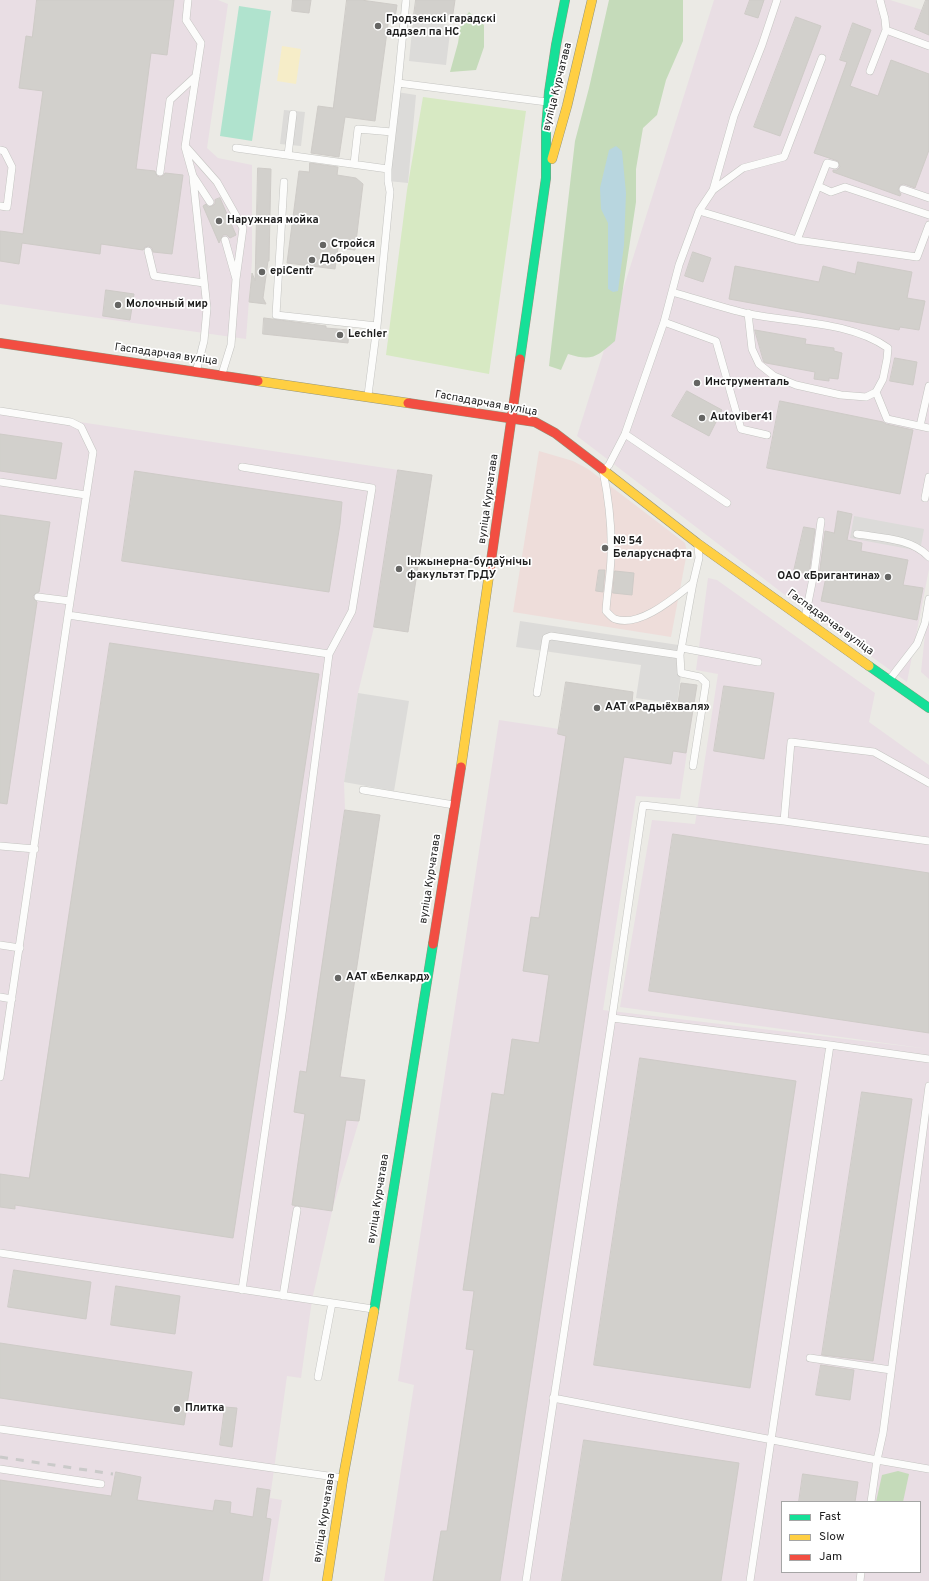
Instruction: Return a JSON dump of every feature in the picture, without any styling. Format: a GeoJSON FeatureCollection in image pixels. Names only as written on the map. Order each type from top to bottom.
{"type":"FeatureCollection","features":[{"type":"Feature","properties":{"kind":"main road","name":"вуліца Курчатава"},"geometry":{"type":"LineString","coordinates":[[546,178],[558,104],[592,0]]}},
{"type":"Feature","properties":{"kind":"main road","name":"вуліца Курчатава"},"geometry":{"type":"LineString","coordinates":[[327,1581],[343,1478],[374,1309],[455,806],[558,104],[565,3]]}},
{"type":"Feature","properties":{"kind":"main road"},"geometry":{"type":"LineString","coordinates":[[565,3],[573,17],[587,16]]}},
{"type":"Feature","properties":{"kind":"main road","name":"Гаспадарчая вуліца"},"geometry":{"type":"LineString","coordinates":[[0,343],[535,422],[555,433],[697,543],[889,681],[926,704]]}},
{"type":"Feature","properties":{"kind":"lane"},"geometry":{"type":"LineString","coordinates":[[188,0],[186,20],[201,43],[185,147],[193,176],[207,308],[204,341],[196,372]]}},
{"type":"Feature","properties":{"kind":"lane"},"geometry":{"type":"LineString","coordinates":[[368,397],[377,326],[390,192],[388,169],[406,0]]}},
{"type":"Feature","properties":{"kind":"lane"},"geometry":{"type":"LineString","coordinates":[[693,583],[651,613],[630,621],[615,619],[606,611],[607,588],[612,556],[610,510],[603,471],[609,465],[625,434],[664,322],[679,265],[699,211],[712,190],[734,116],[762,45],[777,0]]}},
{"type":"Feature","properties":{"kind":"lane"},"geometry":{"type":"LineString","coordinates":[[870,71],[886,30],[880,0]]}},
{"type":"Feature","properties":{"kind":"lane"},"geometry":{"type":"LineString","coordinates":[[886,30],[929,46]]}},
{"type":"Feature","properties":{"kind":"lane"},"geometry":{"type":"LineString","coordinates":[[712,190],[743,168],[784,157],[822,58]]}},
{"type":"Feature","properties":{"kind":"lane"},"geometry":{"type":"LineString","coordinates":[[160,172],[170,100],[196,76]]}},
{"type":"Feature","properties":{"kind":"lane"},"geometry":{"type":"LineString","coordinates":[[398,83],[558,104]]}},
{"type":"Feature","properties":{"kind":"lane"},"geometry":{"type":"LineString","coordinates":[[288,155],[293,114]]}},
{"type":"Feature","properties":{"kind":"lane"},"geometry":{"type":"LineString","coordinates":[[354,164],[358,129],[392,132]]}},
{"type":"Feature","properties":{"kind":"lane"},"geometry":{"type":"LineString","coordinates":[[185,147],[217,182],[243,228],[236,279],[231,344],[222,376]]}},
{"type":"Feature","properties":{"kind":"lane"},"geometry":{"type":"LineString","coordinates":[[236,148],[388,169]]}},
{"type":"Feature","properties":{"kind":"lane"},"geometry":{"type":"LineString","coordinates":[[0,150],[4,151],[12,167],[7,207],[0,206]]}},
{"type":"Feature","properties":{"kind":"lane"},"geometry":{"type":"LineString","coordinates":[[797,240],[828,163],[835,166]]}},
{"type":"Feature","properties":{"kind":"lane"},"geometry":{"type":"LineString","coordinates":[[193,176],[210,202]]}},
{"type":"Feature","properties":{"kind":"lane"},"geometry":{"type":"LineString","coordinates":[[284,182],[276,315],[377,326]]}},
{"type":"Feature","properties":{"kind":"lane"},"geometry":{"type":"LineString","coordinates":[[818,186],[831,192],[845,187],[929,215]]}},
{"type":"Feature","properties":{"kind":"lane"},"geometry":{"type":"LineString","coordinates":[[903,189],[929,198]]}},
{"type":"Feature","properties":{"kind":"lane"},"geometry":{"type":"LineString","coordinates":[[699,211],[797,240],[917,257],[929,225]]}},
{"type":"Feature","properties":{"kind":"lane"},"geometry":{"type":"LineString","coordinates":[[225,240],[236,279]]}},
{"type":"Feature","properties":{"kind":"lane"},"geometry":{"type":"LineString","coordinates":[[148,251],[154,276],[204,283]]}},
{"type":"Feature","properties":{"kind":"lane"},"geometry":{"type":"LineString","coordinates":[[672,292],[748,314],[841,328],[876,339],[888,348],[888,359],[883,379],[876,392],[866,397],[840,395],[796,385],[774,376],[759,364],[752,349],[748,314]]}},
{"type":"Feature","properties":{"kind":"lane"},"geometry":{"type":"LineString","coordinates":[[664,322],[716,341],[741,429],[767,435]]}},
{"type":"Feature","properties":{"kind":"lane"},"geometry":{"type":"LineString","coordinates":[[920,426],[928,391]]}},
{"type":"Feature","properties":{"kind":"lane"},"geometry":{"type":"LineString","coordinates":[[876,392],[887,419],[929,428]]}},
{"type":"Feature","properties":{"kind":"lane"},"geometry":{"type":"LineString","coordinates":[[0,411],[71,422],[81,427],[93,452],[0,1077]]}},
{"type":"Feature","properties":{"kind":"lane"},"geometry":{"type":"LineString","coordinates":[[625,434],[727,503]]}},
{"type":"Feature","properties":{"kind":"lane"},"geometry":{"type":"LineString","coordinates":[[242,467],[372,488],[352,611],[329,654],[282,1014],[242,1290]]}},
{"type":"Feature","properties":{"kind":"lane"},"geometry":{"type":"LineString","coordinates":[[925,498],[929,477]]}},
{"type":"Feature","properties":{"kind":"lane"},"geometry":{"type":"LineString","coordinates":[[0,482],[86,494]]}},
{"type":"Feature","properties":{"kind":"lane"},"geometry":{"type":"LineString","coordinates":[[804,620],[814,573],[821,521]]}},
{"type":"Feature","properties":{"kind":"lane"},"geometry":{"type":"LineString","coordinates":[[857,534],[910,543],[924,551],[929,557]]}},
{"type":"Feature","properties":{"kind":"lane"},"geometry":{"type":"LineString","coordinates":[[693,766],[706,682],[700,677],[681,673],[681,651],[699,558],[697,543]]}},
{"type":"Feature","properties":{"kind":"lane"},"geometry":{"type":"LineString","coordinates":[[38,597],[70,602]]}},
{"type":"Feature","properties":{"kind":"lane"},"geometry":{"type":"LineString","coordinates":[[889,681],[917,644],[925,623],[929,599]]}},
{"type":"Feature","properties":{"kind":"lane"},"geometry":{"type":"LineString","coordinates":[[68,615],[329,654]]}},
{"type":"Feature","properties":{"kind":"lane"},"geometry":{"type":"LineString","coordinates":[[537,693],[546,638],[551,636],[681,651],[758,662]]}},
{"type":"Feature","properties":{"kind":"lane"},"geometry":{"type":"LineString","coordinates":[[784,821],[791,742],[874,752],[929,783]]}},
{"type":"Feature","properties":{"kind":"lane"},"geometry":{"type":"LineString","coordinates":[[363,790],[455,806]]}},
{"type":"Feature","properties":{"kind":"lane"},"geometry":{"type":"LineString","coordinates":[[526,1581],[643,805],[784,821],[929,841]]}},
{"type":"Feature","properties":{"kind":"lane"},"geometry":{"type":"LineString","coordinates":[[0,846],[34,849]]}},
{"type":"Feature","properties":{"kind":"lane"},"geometry":{"type":"LineString","coordinates":[[0,946],[20,948]]}},
{"type":"Feature","properties":{"kind":"lane"},"geometry":{"type":"LineString","coordinates":[[0,997],[12,999]]}},
{"type":"Feature","properties":{"kind":"lane"},"geometry":{"type":"LineString","coordinates":[[612,1018],[929,1059]]}},
{"type":"Feature","properties":{"kind":"lane"},"geometry":{"type":"LineString","coordinates":[[750,1581],[830,1045]]}},
{"type":"Feature","properties":{"kind":"lane"},"geometry":{"type":"LineString","coordinates":[[872,1501],[877,1460],[883,1434],[929,1086]]}},
{"type":"Feature","properties":{"kind":"lane"},"geometry":{"type":"LineString","coordinates":[[283,1296],[297,1210]]}},
{"type":"Feature","properties":{"kind":"lane"},"geometry":{"type":"LineString","coordinates":[[0,1253],[374,1309]]}},
{"type":"Feature","properties":{"kind":"lane"},"geometry":{"type":"LineString","coordinates":[[318,1377],[332,1303]]}},
{"type":"Feature","properties":{"kind":"lane"},"geometry":{"type":"LineString","coordinates":[[810,1358],[891,1370]]}},
{"type":"Feature","properties":{"kind":"lane"},"geometry":{"type":"LineString","coordinates":[[553,1398],[929,1469]]}},
{"type":"Feature","properties":{"kind":"lane"},"geometry":{"type":"LineString","coordinates":[[0,1429],[343,1478]]}},
{"type":"Feature","properties":{"kind":"lane"},"geometry":{"type":"LineString","coordinates":[[0,1469],[101,1484]]}},
{"type":"Feature","properties":{"kind":"shaded area"},"geometry":{"type":"Polygon","coordinates":[[[0,0],[218,0],[228,4],[207,148],[218,158],[252,165],[252,261],[246,339],[0,304],[0,0]]]}},
{"type":"Feature","properties":{"kind":"shaded area"},"geometry":{"type":"Polygon","coordinates":[[[714,0],[890,0],[929,12],[929,569],[907,682],[785,595],[577,436],[714,0]]]}},
{"type":"Feature","properties":{"kind":"shaded area"},"geometry":{"type":"Polygon","coordinates":[[[413,21],[451,25],[446,65],[409,61],[413,21]]]}},
{"type":"Feature","properties":{"kind":"shaded area"},"geometry":{"type":"Polygon","coordinates":[[[397,92],[416,95],[408,183],[388,181],[397,92]]]}},
{"type":"Feature","properties":{"kind":"shaded area"},"geometry":{"type":"Polygon","coordinates":[[[284,110],[305,112],[301,146],[280,144],[284,110]]]}},
{"type":"Feature","properties":{"kind":"shaded area"},"geometry":{"type":"Polygon","coordinates":[[[0,410],[432,475],[408,632],[374,627],[358,693],[344,782],[345,810],[380,815],[340,1076],[365,1080],[359,1121],[333,1207],[312,1300],[301,1378],[287,1376],[270,1498],[282,1500],[269,1581],[0,1581],[0,410]]]}},
{"type":"Feature","properties":{"kind":"shaded area","name":"№ 54 Беларуснафта"},"geometry":{"type":"Polygon","coordinates":[[[539,451],[573,461],[588,469],[685,543],[687,552],[671,637],[513,612],[539,451]]]}},
{"type":"Feature","properties":{"kind":"shaded area"},"geometry":{"type":"Polygon","coordinates":[[[854,516],[924,529],[920,551],[850,538],[854,516]]]}},
{"type":"Feature","properties":{"kind":"shaded area"},"geometry":{"type":"Polygon","coordinates":[[[708,578],[717,580],[875,693],[869,722],[929,765],[929,1049],[620,1007],[652,820],[695,824],[718,674],[696,670],[708,578]]]}},
{"type":"Feature","properties":{"kind":"shaded area"},"geometry":{"type":"Polygon","coordinates":[[[929,597],[929,679],[921,672],[929,597]]]}},
{"type":"Feature","properties":{"kind":"shaded area"},"geometry":{"type":"Polygon","coordinates":[[[520,621],[685,646],[677,704],[636,698],[641,665],[516,647],[520,621]]]}},
{"type":"Feature","properties":{"kind":"shaded area"},"geometry":{"type":"Polygon","coordinates":[[[358,693],[409,701],[394,791],[344,782],[358,693]]]}},
{"type":"Feature","properties":{"kind":"shaded area"},"geometry":{"type":"Polygon","coordinates":[[[632,703],[693,712],[680,799],[636,796],[603,1010],[929,1049],[929,1581],[384,1581],[414,1385],[398,1381],[499,720],[559,729],[632,703]]]}},
{"type":"Feature","properties":{"kind":"green space"},"geometry":{"type":"Polygon","coordinates":[[[609,0],[683,0],[683,41],[666,80],[657,115],[643,128],[636,169],[636,202],[615,341],[599,354],[594,356],[583,357],[568,354],[561,370],[549,366],[575,141],[609,0]]]}},
{"type":"Feature","properties":{"kind":"green space"},"geometry":{"type":"Polygon","coordinates":[[[239,6],[271,11],[252,141],[220,136],[239,6]]]}},
{"type":"Feature","properties":{"kind":"green space"},"geometry":{"type":"Polygon","coordinates":[[[469,12],[484,25],[484,47],[476,70],[450,72],[458,43],[461,23],[469,12]]]}},
{"type":"Feature","properties":{"kind":"green space"},"geometry":{"type":"Polygon","coordinates":[[[423,97],[526,111],[489,374],[386,355],[407,190],[423,97]]]}},
{"type":"Feature","properties":{"kind":"green space"},"geometry":{"type":"Polygon","coordinates":[[[898,1471],[909,1474],[903,1501],[876,1501],[882,1475],[898,1471]]]}},
{"type":"Feature","properties":{"kind":"sand"},"geometry":{"type":"Polygon","coordinates":[[[282,46],[301,49],[296,84],[277,81],[282,46]]]}},
{"type":"Feature","properties":{"kind":"water"},"geometry":{"type":"Polygon","coordinates":[[[616,146],[622,151],[626,193],[624,245],[618,291],[613,292],[608,289],[608,223],[601,209],[600,188],[609,150],[616,146]]]}},
{"type":"Feature","properties":{"kind":"building"},"geometry":{"type":"Polygon","coordinates":[[[37,0],[174,0],[167,55],[151,53],[136,169],[155,171],[157,176],[160,177],[165,173],[183,175],[172,254],[153,252],[152,248],[149,246],[145,247],[143,250],[101,244],[100,254],[22,243],[19,264],[0,261],[0,231],[23,234],[43,91],[19,88],[26,36],[32,37],[37,0]]]}},
{"type":"Feature","properties":{"kind":"building"},"geometry":{"type":"Polygon","coordinates":[[[293,0],[311,0],[309,13],[292,11],[293,0]]]}},
{"type":"Feature","properties":{"kind":"building"},"geometry":{"type":"Polygon","coordinates":[[[347,0],[361,0],[397,5],[395,18],[389,17],[375,121],[345,117],[339,157],[311,153],[318,106],[333,108],[347,0]]]}},
{"type":"Feature","properties":{"kind":"building"},"geometry":{"type":"Polygon","coordinates":[[[416,0],[455,0],[452,20],[414,15],[416,0]]]}},
{"type":"Feature","properties":{"kind":"building"},"geometry":{"type":"Polygon","coordinates":[[[750,0],[764,0],[758,18],[745,14],[750,0]]]}},
{"type":"Feature","properties":{"kind":"building"},"geometry":{"type":"Polygon","coordinates":[[[926,0],[929,0],[929,35],[915,29],[926,0]]]}},
{"type":"Feature","properties":{"kind":"building"},"geometry":{"type":"Polygon","coordinates":[[[796,17],[821,26],[780,136],[754,127],[796,17]]]}},
{"type":"Feature","properties":{"kind":"building"},"geometry":{"type":"Polygon","coordinates":[[[853,23],[871,30],[850,86],[878,96],[891,60],[929,74],[929,150],[915,188],[904,184],[900,185],[898,190],[901,194],[900,196],[833,172],[833,170],[837,170],[840,167],[838,161],[814,153],[847,62],[840,60],[853,23]]]}},
{"type":"Feature","properties":{"kind":"building"},"geometry":{"type":"Polygon","coordinates":[[[310,163],[338,167],[337,175],[356,178],[363,184],[355,250],[338,248],[335,269],[287,263],[299,171],[309,172],[310,163]]]}},
{"type":"Feature","properties":{"kind":"building"},"geometry":{"type":"Polygon","coordinates":[[[258,168],[271,169],[269,261],[263,298],[266,304],[249,302],[252,273],[255,280],[258,168]]]}},
{"type":"Feature","properties":{"kind":"building","name":"Наружная мойка"},"geometry":{"type":"Polygon","coordinates":[[[220,198],[236,235],[230,238],[227,235],[223,235],[219,243],[203,206],[206,204],[208,207],[212,206],[215,204],[215,200],[220,198]]]}},
{"type":"Feature","properties":{"kind":"building"},"geometry":{"type":"Polygon","coordinates":[[[693,252],[711,258],[703,282],[685,276],[693,252]]]}},
{"type":"Feature","properties":{"kind":"building"},"geometry":{"type":"Polygon","coordinates":[[[858,262],[912,272],[907,298],[925,301],[919,330],[900,327],[899,330],[729,299],[735,266],[819,282],[823,266],[855,274],[858,262]]]}},
{"type":"Feature","properties":{"kind":"building","name":"Молочный мир"},"geometry":{"type":"Polygon","coordinates":[[[106,290],[134,294],[130,320],[103,316],[106,290]]]}},
{"type":"Feature","properties":{"kind":"building"},"geometry":{"type":"Polygon","coordinates":[[[264,318],[326,326],[326,328],[349,330],[348,343],[263,334],[264,318]]]}},
{"type":"Feature","properties":{"kind":"building"},"geometry":{"type":"Polygon","coordinates":[[[755,330],[806,339],[805,344],[834,348],[834,351],[842,353],[838,379],[829,378],[829,381],[814,379],[815,372],[764,362],[755,330]]]}},
{"type":"Feature","properties":{"kind":"building"},"geometry":{"type":"Polygon","coordinates":[[[895,358],[917,362],[913,385],[890,381],[895,358]]]}},
{"type":"Feature","properties":{"kind":"building"},"geometry":{"type":"Polygon","coordinates":[[[687,391],[722,410],[709,436],[672,416],[687,391]]]}},
{"type":"Feature","properties":{"kind":"building"},"geometry":{"type":"Polygon","coordinates":[[[780,401],[883,422],[913,430],[900,494],[767,468],[780,401]]]}},
{"type":"Feature","properties":{"kind":"building"},"geometry":{"type":"Polygon","coordinates":[[[0,434],[62,443],[56,479],[0,471],[0,434]]]}},
{"type":"Feature","properties":{"kind":"building"},"geometry":{"type":"Polygon","coordinates":[[[398,470],[432,475],[408,632],[374,627],[398,470]]]}},
{"type":"Feature","properties":{"kind":"building"},"geometry":{"type":"Polygon","coordinates":[[[135,471],[342,502],[329,592],[122,561],[135,471]]]}},
{"type":"Feature","properties":{"kind":"building","name":"ОАО «Бригантина»"},"geometry":{"type":"Polygon","coordinates":[[[838,511],[852,514],[847,540],[862,543],[861,551],[908,560],[903,585],[923,588],[917,620],[821,601],[826,577],[819,576],[825,531],[834,533],[838,511]]]}},
{"type":"Feature","properties":{"kind":"building"},"geometry":{"type":"Polygon","coordinates":[[[0,515],[50,522],[39,592],[33,596],[37,602],[7,804],[0,803],[0,515]]]}},
{"type":"Feature","properties":{"kind":"building"},"geometry":{"type":"Polygon","coordinates":[[[804,527],[815,529],[809,574],[794,571],[804,527]]]}},
{"type":"Feature","properties":{"kind":"building"},"geometry":{"type":"Polygon","coordinates":[[[599,570],[605,570],[603,592],[596,591],[599,570]]]}},
{"type":"Feature","properties":{"kind":"building"},"geometry":{"type":"Polygon","coordinates":[[[615,571],[634,573],[632,595],[613,593],[615,571]]]}},
{"type":"Feature","properties":{"kind":"building"},"geometry":{"type":"Polygon","coordinates":[[[110,643],[319,674],[233,1238],[15,1205],[15,1209],[0,1207],[0,1174],[29,1178],[110,643]]]}},
{"type":"Feature","properties":{"kind":"building"},"geometry":{"type":"Polygon","coordinates":[[[566,682],[633,692],[632,703],[677,710],[681,683],[697,685],[686,753],[673,751],[671,764],[624,757],[500,1581],[433,1581],[441,1531],[447,1531],[474,1350],[466,1349],[474,1291],[463,1290],[492,1093],[504,1095],[512,1039],[539,1043],[549,975],[523,971],[531,917],[539,918],[566,736],[558,734],[566,682]]]}},
{"type":"Feature","properties":{"kind":"building"},"geometry":{"type":"Polygon","coordinates":[[[724,686],[774,693],[764,759],[714,751],[724,686]]]}},
{"type":"Feature","properties":{"kind":"building","name":"ААТ «Белкард»"},"geometry":{"type":"Polygon","coordinates":[[[345,810],[380,815],[340,1077],[365,1080],[359,1121],[346,1120],[332,1211],[292,1205],[305,1114],[294,1112],[300,1071],[306,1072],[345,810]]]}},
{"type":"Feature","properties":{"kind":"building"},"geometry":{"type":"Polygon","coordinates":[[[673,834],[929,873],[929,1033],[649,991],[673,834]]]}},
{"type":"Feature","properties":{"kind":"building"},"geometry":{"type":"Polygon","coordinates":[[[640,1058],[796,1081],[750,1388],[594,1365],[640,1058]]]}},
{"type":"Feature","properties":{"kind":"building"},"geometry":{"type":"Polygon","coordinates":[[[862,1092],[912,1099],[873,1361],[822,1355],[862,1092]]]}},
{"type":"Feature","properties":{"kind":"building"},"geometry":{"type":"Polygon","coordinates":[[[14,1270],[91,1282],[86,1319],[8,1307],[14,1270]]]}},
{"type":"Feature","properties":{"kind":"building"},"geometry":{"type":"Polygon","coordinates":[[[116,1286],[180,1296],[175,1334],[111,1325],[116,1286]]]}},
{"type":"Feature","properties":{"kind":"building"},"geometry":{"type":"Polygon","coordinates":[[[0,1343],[192,1372],[184,1425],[0,1398],[0,1343]]]}},
{"type":"Feature","properties":{"kind":"building"},"geometry":{"type":"Polygon","coordinates":[[[821,1365],[854,1370],[850,1400],[816,1395],[821,1365]]]}},
{"type":"Feature","properties":{"kind":"building"},"geometry":{"type":"Polygon","coordinates":[[[225,1407],[237,1408],[232,1447],[220,1445],[225,1407]]]}},
{"type":"Feature","properties":{"kind":"building"},"geometry":{"type":"Polygon","coordinates":[[[584,1440],[739,1463],[721,1581],[562,1581],[584,1440]]]}},
{"type":"Feature","properties":{"kind":"building"},"geometry":{"type":"Polygon","coordinates":[[[116,1472],[141,1477],[137,1500],[213,1511],[215,1500],[231,1502],[230,1513],[253,1517],[257,1488],[270,1490],[266,1518],[271,1519],[262,1581],[0,1581],[0,1480],[111,1496],[116,1472]]]}},
{"type":"Feature","properties":{"kind":"building"},"geometry":{"type":"Polygon","coordinates":[[[803,1474],[858,1482],[855,1501],[799,1501],[803,1474]]]}},
{"type":"Feature","properties":{"kind":"railway"},"geometry":{"type":"LineString","coordinates":[[0,1457],[113,1474]]}},
{"type":"Feature","properties":{"kind":"traffic: fast"},"geometry":{"type":"LineString","coordinates":[[520,359],[546,178],[546,129],[549,92],[565,0]]}},
{"type":"Feature","properties":{"kind":"traffic: fast"},"geometry":{"type":"LineString","coordinates":[[869,666],[929,708]]}},
{"type":"Feature","properties":{"kind":"traffic: fast"},"geometry":{"type":"LineString","coordinates":[[374,1311],[433,944]]}},
{"type":"Feature","properties":{"kind":"traffic: slow"},"geometry":{"type":"LineString","coordinates":[[552,159],[567,106],[592,0]]}},
{"type":"Feature","properties":{"kind":"traffic: slow"},"geometry":{"type":"LineString","coordinates":[[258,381],[408,403]]}},
{"type":"Feature","properties":{"kind":"traffic: slow"},"geometry":{"type":"LineString","coordinates":[[602,469],[697,543],[869,666]]}},
{"type":"Feature","properties":{"kind":"traffic: slow"},"geometry":{"type":"LineString","coordinates":[[461,767],[490,568]]}},
{"type":"Feature","properties":{"kind":"traffic: slow"},"geometry":{"type":"LineString","coordinates":[[327,1581],[343,1478],[374,1311]]}},
{"type":"Feature","properties":{"kind":"traffic: jam"},"geometry":{"type":"LineString","coordinates":[[0,343],[258,381]]}},
{"type":"Feature","properties":{"kind":"traffic: jam"},"geometry":{"type":"LineString","coordinates":[[490,568],[520,359]]}},
{"type":"Feature","properties":{"kind":"traffic: jam"},"geometry":{"type":"LineString","coordinates":[[408,403],[535,422],[555,433],[602,469]]}},
{"type":"Feature","properties":{"kind":"traffic: jam"},"geometry":{"type":"LineString","coordinates":[[433,944],[461,767]]}},
{"type":"Feature","properties":{"kind":"place","name":"Гродзенскі гарадскі аддзел па НС"},"geometry":{"type":"Point","coordinates":[378,26]}},
{"type":"Feature","properties":{"kind":"place","name":"Наружная мойка"},"geometry":{"type":"Point","coordinates":[219,221]}},
{"type":"Feature","properties":{"kind":"place","name":"Стройся"},"geometry":{"type":"Point","coordinates":[323,245]}},
{"type":"Feature","properties":{"kind":"place","name":"Доброцен"},"geometry":{"type":"Point","coordinates":[312,260]}},
{"type":"Feature","properties":{"kind":"place","name":"epiCentr"},"geometry":{"type":"Point","coordinates":[262,272]}},
{"type":"Feature","properties":{"kind":"place","name":"Молочный мир"},"geometry":{"type":"Point","coordinates":[118,305]}},
{"type":"Feature","properties":{"kind":"place","name":"Lechler"},"geometry":{"type":"Point","coordinates":[340,335]}},
{"type":"Feature","properties":{"kind":"place","name":"Инструменталь"},"geometry":{"type":"Point","coordinates":[697,383]}},
{"type":"Feature","properties":{"kind":"place","name":"Autoviber41"},"geometry":{"type":"Point","coordinates":[702,418]}},
{"type":"Feature","properties":{"kind":"place","name":"№ 54 Беларуснафта"},"geometry":{"type":"Point","coordinates":[605,548]}},
{"type":"Feature","properties":{"kind":"place","name":"Інжынерна-будаўнічы факультэт ГрДУ"},"geometry":{"type":"Point","coordinates":[399,569]}},
{"type":"Feature","properties":{"kind":"place","name":"ОАО «Бригантина»"},"geometry":{"type":"Point","coordinates":[888,577]}},
{"type":"Feature","properties":{"kind":"place","name":"ААТ «Радыёхваля»"},"geometry":{"type":"Point","coordinates":[597,708]}},
{"type":"Feature","properties":{"kind":"place","name":"ААТ «Белкард»"},"geometry":{"type":"Point","coordinates":[338,978]}},
{"type":"Feature","properties":{"kind":"place","name":"Плитка"},"geometry":{"type":"Point","coordinates":[177,1409]}}]}
